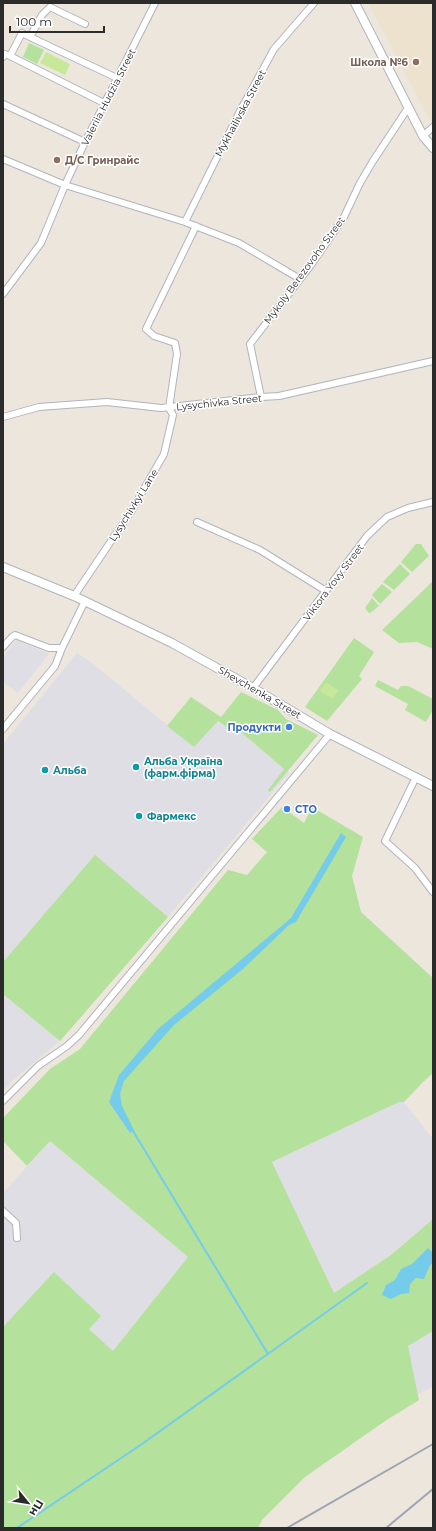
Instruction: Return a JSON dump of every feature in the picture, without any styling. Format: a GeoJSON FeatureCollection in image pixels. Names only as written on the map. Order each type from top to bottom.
{"type":"FeatureCollection","features":[{"type":"Feature","properties":{"kind":"main road"},"geometry":{"type":"LineString","coordinates":[[355,3],[423,136],[433,148]]}},
{"type":"Feature","properties":{"kind":"main road","name":"Shevchenka Street"},"geometry":{"type":"LineString","coordinates":[[3,567],[74,596],[172,643],[253,688],[330,734],[433,786]]}},
{"type":"Feature","properties":{"kind":"street","name":"Valeriia Hudzia Street"},"geometry":{"type":"LineString","coordinates":[[3,294],[41,243],[85,142],[155,3]]}},
{"type":"Feature","properties":{"kind":"street","name":"Mykhailivska Street"},"geometry":{"type":"LineString","coordinates":[[184,222],[240,111],[274,49],[314,3]]}},
{"type":"Feature","properties":{"kind":"street"},"geometry":{"type":"LineString","coordinates":[[30,37],[42,15],[50,7],[85,24]]}},
{"type":"Feature","properties":{"kind":"street"},"geometry":{"type":"LineString","coordinates":[[104,103],[6,57],[22,33],[117,78]]}},
{"type":"Feature","properties":{"kind":"street"},"geometry":{"type":"LineString","coordinates":[[3,104],[85,142]]}},
{"type":"Feature","properties":{"kind":"street","name":"Mykoly Berezovoho Street"},"geometry":{"type":"LineString","coordinates":[[261,397],[250,344],[300,279],[344,217],[360,183],[408,108]]}},
{"type":"Feature","properties":{"kind":"street"},"geometry":{"type":"LineString","coordinates":[[423,136],[433,127]]}},
{"type":"Feature","properties":{"kind":"street"},"geometry":{"type":"LineString","coordinates":[[3,159],[65,185],[196,226],[239,243],[300,279]]}},
{"type":"Feature","properties":{"kind":"street"},"geometry":{"type":"LineString","coordinates":[[169,408],[177,354],[175,344],[154,336],[146,329],[196,226]]}},
{"type":"Feature","properties":{"kind":"street","name":"Lysychivka Street"},"geometry":{"type":"LineString","coordinates":[[3,417],[39,407],[107,402],[169,408],[279,396],[433,361]]}},
{"type":"Feature","properties":{"kind":"street","name":"Lysychivkyi Lane"},"geometry":{"type":"LineString","coordinates":[[74,596],[132,510],[164,454],[173,415],[169,408]]}},
{"type":"Feature","properties":{"kind":"street","name":"Viktora Yovy Street"},"geometry":{"type":"LineString","coordinates":[[253,688],[367,536],[387,517],[408,508],[433,502]]}},
{"type":"Feature","properties":{"kind":"street"},"geometry":{"type":"LineString","coordinates":[[197,522],[260,550],[326,591]]}},
{"type":"Feature","properties":{"kind":"street"},"geometry":{"type":"LineString","coordinates":[[3,729],[55,666],[85,601]]}},
{"type":"Feature","properties":{"kind":"street"},"geometry":{"type":"LineString","coordinates":[[3,647],[12,637],[19,635],[49,648],[62,648]]}},
{"type":"Feature","properties":{"kind":"street"},"geometry":{"type":"LineString","coordinates":[[3,1102],[38,1066],[67,1046],[79,1035],[330,734]]}},
{"type":"Feature","properties":{"kind":"street"},"geometry":{"type":"LineString","coordinates":[[416,777],[385,841],[415,868],[433,892]]}},
{"type":"Feature","properties":{"kind":"street"},"geometry":{"type":"LineString","coordinates":[[3,1212],[16,1224],[17,1238]]}},
{"type":"Feature","properties":{"kind":"shaded area","name":"Школа №6"},"geometry":{"type":"Polygon","coordinates":[[[368,3],[433,3],[433,121],[431,122],[368,3]]]}},
{"type":"Feature","properties":{"kind":"shaded area"},"geometry":{"type":"Polygon","coordinates":[[[17,640],[49,654],[18,693],[3,682],[3,657],[17,640]]]}},
{"type":"Feature","properties":{"kind":"shaded area"},"geometry":{"type":"Polygon","coordinates":[[[77,653],[87,659],[194,747],[218,721],[231,730],[235,727],[289,773],[168,917],[95,856],[3,962],[3,744],[77,653]]]}},
{"type":"Feature","properties":{"kind":"shaded area"},"geometry":{"type":"Polygon","coordinates":[[[3,994],[60,1041],[14,1079],[3,1091],[3,994]]]}},
{"type":"Feature","properties":{"kind":"shaded area"},"geometry":{"type":"Polygon","coordinates":[[[399,1102],[404,1102],[433,1139],[433,1219],[391,1255],[334,1293],[272,1162],[399,1102]]]}},
{"type":"Feature","properties":{"kind":"shaded area"},"geometry":{"type":"Polygon","coordinates":[[[50,1141],[188,1257],[113,1351],[89,1329],[100,1316],[3,1327],[3,1193],[50,1141]]]}},
{"type":"Feature","properties":{"kind":"shaded area"},"geometry":{"type":"Polygon","coordinates":[[[433,1331],[433,1387],[418,1394],[408,1346],[433,1331]]]}},
{"type":"Feature","properties":{"kind":"green space"},"geometry":{"type":"Polygon","coordinates":[[[29,43],[44,50],[37,64],[23,57],[29,43]]]}},
{"type":"Feature","properties":{"kind":"green space"},"geometry":{"type":"Polygon","coordinates":[[[46,52],[70,64],[65,75],[40,63],[46,52]]]}},
{"type":"Feature","properties":{"kind":"green space"},"geometry":{"type":"Polygon","coordinates":[[[416,544],[421,544],[429,556],[412,572],[401,562],[416,544]]]}},
{"type":"Feature","properties":{"kind":"green space"},"geometry":{"type":"Polygon","coordinates":[[[400,564],[410,574],[394,590],[383,582],[400,564]]]}},
{"type":"Feature","properties":{"kind":"green space"},"geometry":{"type":"Polygon","coordinates":[[[433,581],[433,649],[417,642],[399,643],[382,630],[433,581]]]}},
{"type":"Feature","properties":{"kind":"green space"},"geometry":{"type":"Polygon","coordinates":[[[382,584],[392,592],[380,604],[372,595],[382,584]]]}},
{"type":"Feature","properties":{"kind":"green space"},"geometry":{"type":"Polygon","coordinates":[[[372,598],[379,606],[370,613],[365,608],[372,598]]]}},
{"type":"Feature","properties":{"kind":"green space"},"geometry":{"type":"Polygon","coordinates":[[[354,638],[374,652],[359,676],[362,679],[327,721],[305,707],[354,638]]]}},
{"type":"Feature","properties":{"kind":"green space"},"geometry":{"type":"Polygon","coordinates":[[[378,680],[398,690],[401,686],[408,686],[433,699],[433,710],[426,722],[405,710],[408,704],[375,686],[378,680]]]}},
{"type":"Feature","properties":{"kind":"green space"},"geometry":{"type":"Polygon","coordinates":[[[326,682],[338,690],[333,699],[320,691],[326,682]]]}},
{"type":"Feature","properties":{"kind":"green space"},"geometry":{"type":"Polygon","coordinates":[[[241,692],[278,710],[286,719],[318,735],[270,792],[268,790],[284,769],[235,727],[231,730],[218,721],[194,747],[167,726],[191,697],[221,717],[241,692]]]}},
{"type":"Feature","properties":{"kind":"green space"},"geometry":{"type":"Polygon","coordinates":[[[282,807],[304,823],[312,807],[363,837],[352,876],[361,912],[433,978],[433,1073],[404,1102],[399,1102],[272,1162],[334,1293],[391,1255],[433,1219],[433,1331],[408,1346],[419,1400],[385,1421],[305,1477],[262,1520],[258,1528],[3,1528],[3,1327],[54,1272],[101,1316],[89,1329],[113,1351],[188,1257],[50,1141],[27,1166],[3,1141],[3,1118],[50,1069],[80,1049],[228,870],[247,875],[267,852],[252,839],[282,807]]]}},
{"type":"Feature","properties":{"kind":"green space"},"geometry":{"type":"Polygon","coordinates":[[[95,855],[168,917],[60,1041],[3,994],[3,962],[95,855]]]}},
{"type":"Feature","properties":{"kind":"water"},"geometry":{"type":"Polygon","coordinates":[[[341,833],[346,837],[296,922],[289,925],[243,969],[174,1025],[124,1081],[120,1094],[122,1106],[134,1130],[130,1133],[109,1102],[119,1075],[158,1029],[291,918],[341,833]]]}},
{"type":"Feature","properties":{"kind":"water"},"geometry":{"type":"Polygon","coordinates":[[[428,1248],[433,1253],[433,1263],[430,1265],[424,1279],[416,1278],[410,1284],[409,1293],[401,1294],[391,1299],[382,1295],[386,1285],[395,1280],[401,1269],[412,1264],[428,1248]]]}},
{"type":"Feature","properties":{"kind":"waterway"},"geometry":{"type":"LineString","coordinates":[[133,1131],[268,1354]]}},
{"type":"Feature","properties":{"kind":"waterway"},"geometry":{"type":"LineString","coordinates":[[17,1528],[142,1444],[367,1283]]}},
{"type":"Feature","properties":{"kind":"railway"},"geometry":{"type":"LineString","coordinates":[[287,1528],[433,1444]]}},
{"type":"Feature","properties":{"kind":"railway"},"geometry":{"type":"LineString","coordinates":[[386,1528],[433,1489]]}},
{"type":"Feature","properties":{"kind":"place","name":"Школа №6"},"geometry":{"type":"Point","coordinates":[416,62]}},
{"type":"Feature","properties":{"kind":"place","name":"Д/С Гринрайс"},"geometry":{"type":"Point","coordinates":[57,160]}},
{"type":"Feature","properties":{"kind":"place","name":"Продукти"},"geometry":{"type":"Point","coordinates":[289,727]}},
{"type":"Feature","properties":{"kind":"place","name":"Альба Україна (фарм.фірма)"},"geometry":{"type":"Point","coordinates":[136,767]}},
{"type":"Feature","properties":{"kind":"place","name":"Альба"},"geometry":{"type":"Point","coordinates":[45,770]}},
{"type":"Feature","properties":{"kind":"place","name":"СТО"},"geometry":{"type":"Point","coordinates":[287,809]}},
{"type":"Feature","properties":{"kind":"place","name":"Фармекс"},"geometry":{"type":"Point","coordinates":[139,816]}}]}
